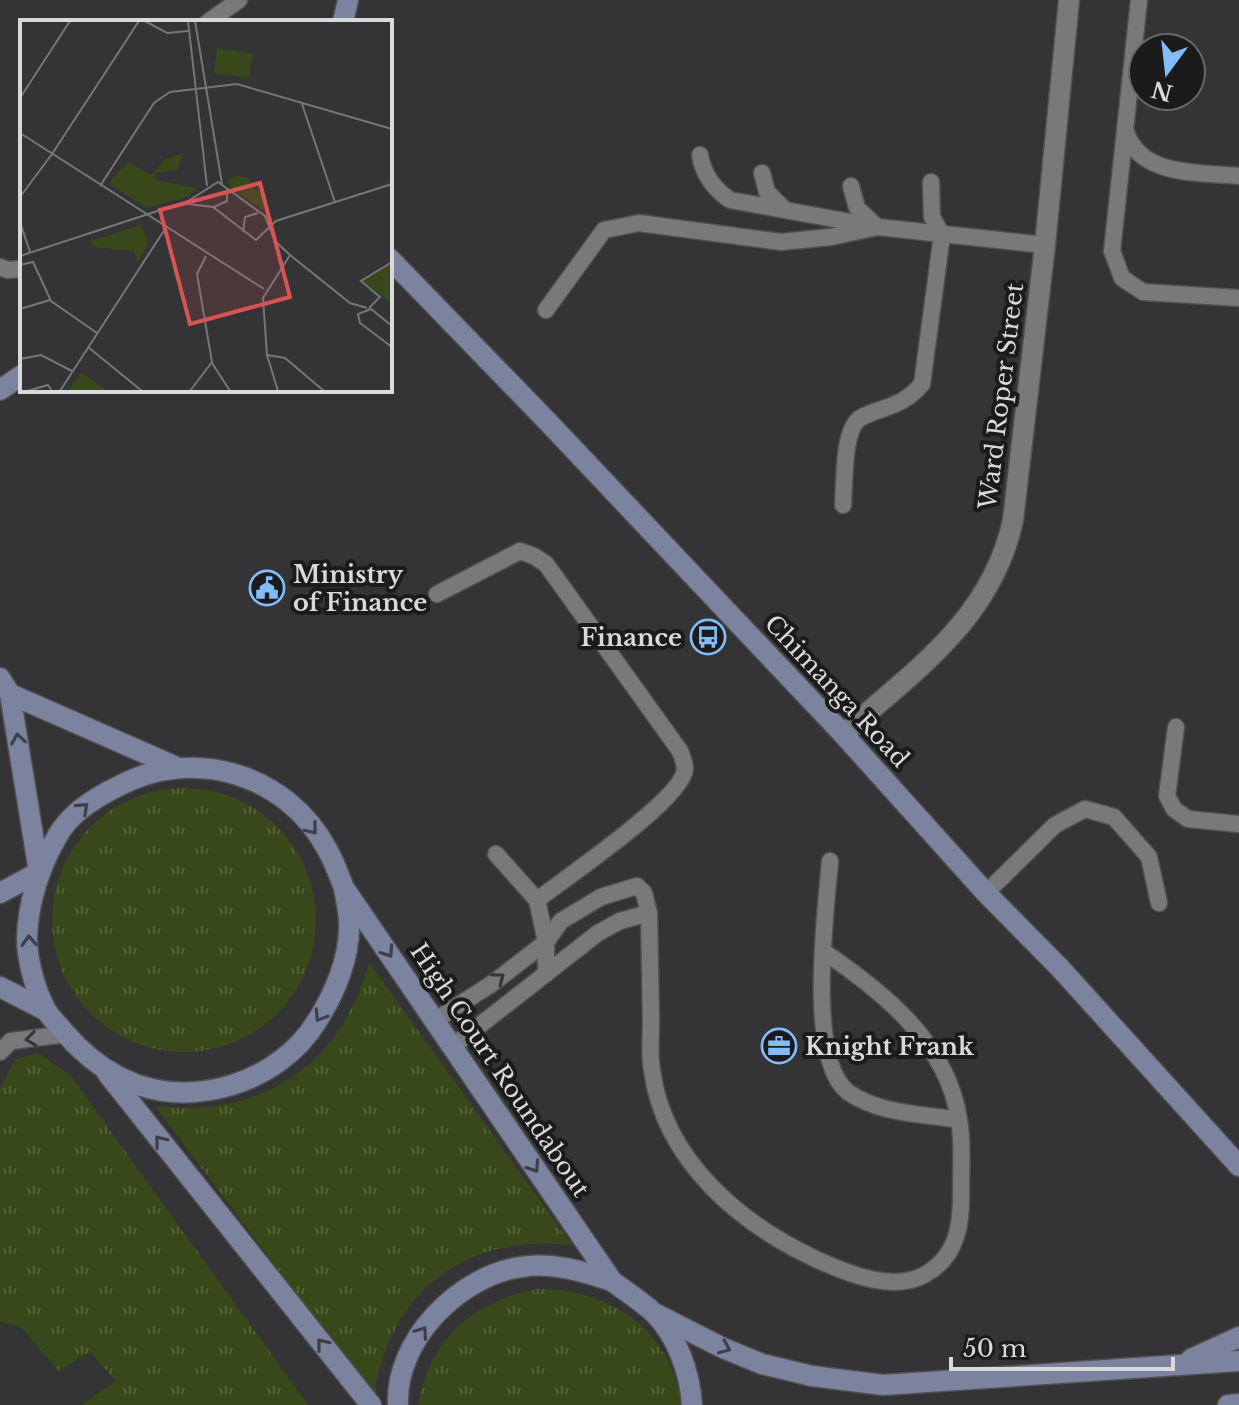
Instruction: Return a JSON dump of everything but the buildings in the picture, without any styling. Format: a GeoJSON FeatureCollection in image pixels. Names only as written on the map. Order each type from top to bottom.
{"type":"FeatureCollection","features":[{"type":"Feature","properties":{"kind":"main road"},"geometry":{"type":"LineString","coordinates":[[343,20],[348,0]]}},
{"type":"Feature","properties":{"kind":"main road","name":"Chimanga Road"},"geometry":{"type":"LineString","coordinates":[[392,261],[843,734],[1239,1166]]}},
{"type":"Feature","properties":{"kind":"main road"},"geometry":{"type":"LineString","coordinates":[[0,390],[20,376]]}},
{"type":"Feature","properties":{"kind":"main road"},"geometry":{"type":"LineString","coordinates":[[5,686],[174,766]]}},
{"type":"Feature","properties":{"kind":"main road"},"geometry":{"type":"LineString","coordinates":[[0,893],[39,872],[5,686]]}},
{"type":"Feature","properties":{"kind":"main road","name":"High Court Roundabout"},"geometry":{"type":"LineString","coordinates":[[371,1405],[104,1070],[84,1054],[45,1010],[33,975],[27,940],[39,872],[60,832],[91,800],[131,779],[174,766],[219,768],[262,783],[298,812],[327,847],[344,888],[612,1281]]}},
{"type":"Feature","properties":{"kind":"main road","name":"High Court Roundabout"},"geometry":{"type":"LineString","coordinates":[[104,1070],[139,1085],[175,1093],[213,1090],[249,1080],[282,1060],[309,1034],[330,1001],[343,965],[350,926],[344,888]]}},
{"type":"Feature","properties":{"kind":"main road"},"geometry":{"type":"LineString","coordinates":[[0,987],[45,1010]]}},
{"type":"Feature","properties":{"kind":"main road","name":"High Court Roundabout"},"geometry":{"type":"LineString","coordinates":[[398,1405],[398,1394],[411,1349],[437,1310],[475,1282],[520,1267],[567,1266],[612,1281],[655,1313],[678,1347],[691,1386],[692,1405]]}},
{"type":"Feature","properties":{"kind":"main road"},"geometry":{"type":"LineString","coordinates":[[655,1313],[762,1364],[812,1376],[883,1385],[1239,1361]]}},
{"type":"Feature","properties":{"kind":"main road"},"geometry":{"type":"LineString","coordinates":[[1176,1365],[1239,1337]]}},
{"type":"Feature","properties":{"kind":"main road"},"geometry":{"type":"LineString","coordinates":[[1228,1405],[1239,1404]]}},
{"type":"Feature","properties":{"kind":"street","name":"Ward Roper Street"},"geometry":{"type":"LineString","coordinates":[[843,734],[952,637],[997,573],[1007,548],[1013,520],[1045,245],[1069,0]]}},
{"type":"Feature","properties":{"kind":"lane"},"geometry":{"type":"LineString","coordinates":[[211,20],[239,0]]}},
{"type":"Feature","properties":{"kind":"lane"},"geometry":{"type":"LineString","coordinates":[[1139,0],[1112,251],[1122,278],[1143,292],[1239,298]]}},
{"type":"Feature","properties":{"kind":"lane"},"geometry":{"type":"LineString","coordinates":[[1125,130],[1129,142],[1140,156],[1162,168],[1239,176]]}},
{"type":"Feature","properties":{"kind":"lane"},"geometry":{"type":"LineString","coordinates":[[700,155],[702,167],[717,191],[730,200],[878,227],[1045,245]]}},
{"type":"Feature","properties":{"kind":"lane"},"geometry":{"type":"LineString","coordinates":[[762,173],[767,192],[786,210]]}},
{"type":"Feature","properties":{"kind":"lane"},"geometry":{"type":"LineString","coordinates":[[843,505],[848,434],[860,418],[912,396],[922,384],[942,235],[932,217],[931,182]]}},
{"type":"Feature","properties":{"kind":"lane"},"geometry":{"type":"LineString","coordinates":[[851,186],[857,208],[878,227]]}},
{"type":"Feature","properties":{"kind":"lane"},"geometry":{"type":"LineString","coordinates":[[546,310],[604,230],[639,223],[781,242],[831,237],[878,227]]}},
{"type":"Feature","properties":{"kind":"lane"},"geometry":{"type":"LineString","coordinates":[[0,267],[20,269]]}},
{"type":"Feature","properties":{"kind":"lane"},"geometry":{"type":"LineString","coordinates":[[437,594],[520,551],[534,556],[546,564],[680,751],[685,769],[679,784],[630,831],[537,900]]}},
{"type":"Feature","properties":{"kind":"lane"},"geometry":{"type":"LineString","coordinates":[[1176,727],[1167,796],[1174,809],[1188,819],[1239,824]]}},
{"type":"Feature","properties":{"kind":"lane"},"geometry":{"type":"LineString","coordinates":[[986,893],[1055,825],[1085,809],[1114,817],[1149,857],[1159,903]]}},
{"type":"Feature","properties":{"kind":"lane"},"geometry":{"type":"LineString","coordinates":[[496,854],[537,900],[546,942],[546,974]]}},
{"type":"Feature","properties":{"kind":"lane"},"geometry":{"type":"LineString","coordinates":[[830,861],[822,1007],[828,1057],[836,1080],[848,1092],[870,1104],[959,1120]]}},
{"type":"Feature","properties":{"kind":"lane"},"geometry":{"type":"LineString","coordinates":[[434,1021],[493,983],[546,942],[561,921],[601,897],[629,886],[641,888],[649,913],[652,1070],[662,1107],[678,1145],[703,1180],[785,1245],[863,1278],[894,1282],[921,1277],[938,1266],[953,1248],[960,1229],[959,1120],[944,1069],[919,1033],[891,1003],[823,951]]}},
{"type":"Feature","properties":{"kind":"lane"},"geometry":{"type":"LineString","coordinates":[[452,1047],[598,933],[620,921],[649,913]]}},
{"type":"Feature","properties":{"kind":"lane"},"geometry":{"type":"LineString","coordinates":[[0,1052],[11,1041],[67,1034]]}},
{"type":"Feature","properties":{"kind":"green space"},"geometry":{"type":"Polygon","coordinates":[[[171,788],[197,788],[222,793],[246,803],[278,826],[294,846],[306,869],[314,894],[314,946],[306,971],[294,994],[278,1014],[258,1030],[222,1047],[197,1052],[171,1052],[146,1047],[122,1037],[90,1014],[74,994],[57,958],[52,933],[52,907],[57,882],[67,858],[90,826],[110,810],[146,793],[171,788]]]}},
{"type":"Feature","properties":{"kind":"green space"},"geometry":{"type":"Polygon","coordinates":[[[369,962],[572,1245],[534,1244],[498,1249],[467,1260],[439,1277],[415,1299],[396,1327],[382,1360],[374,1397],[155,1106],[194,1108],[229,1103],[262,1093],[292,1078],[317,1056],[339,1030],[356,998],[369,962]]]}},
{"type":"Feature","properties":{"kind":"green space"},"geometry":{"type":"Polygon","coordinates":[[[38,1053],[71,1076],[308,1405],[81,1405],[116,1381],[90,1352],[59,1371],[21,1327],[0,1322],[0,1089],[16,1059],[38,1053]]]}},
{"type":"Feature","properties":{"kind":"green space"},"geometry":{"type":"Polygon","coordinates":[[[537,1289],[589,1296],[633,1318],[665,1355],[682,1405],[418,1405],[433,1360],[458,1327],[493,1303],[537,1289]]]}},
{"type":"Feature","properties":{"kind":"place","name":"Ministry of Finance"},"geometry":{"type":"Point","coordinates":[267,588]}},
{"type":"Feature","properties":{"kind":"place","name":"Finance"},"geometry":{"type":"Point","coordinates":[708,637]}},
{"type":"Feature","properties":{"kind":"place","name":"Knight Frank"},"geometry":{"type":"Point","coordinates":[779,1046]}}]}
